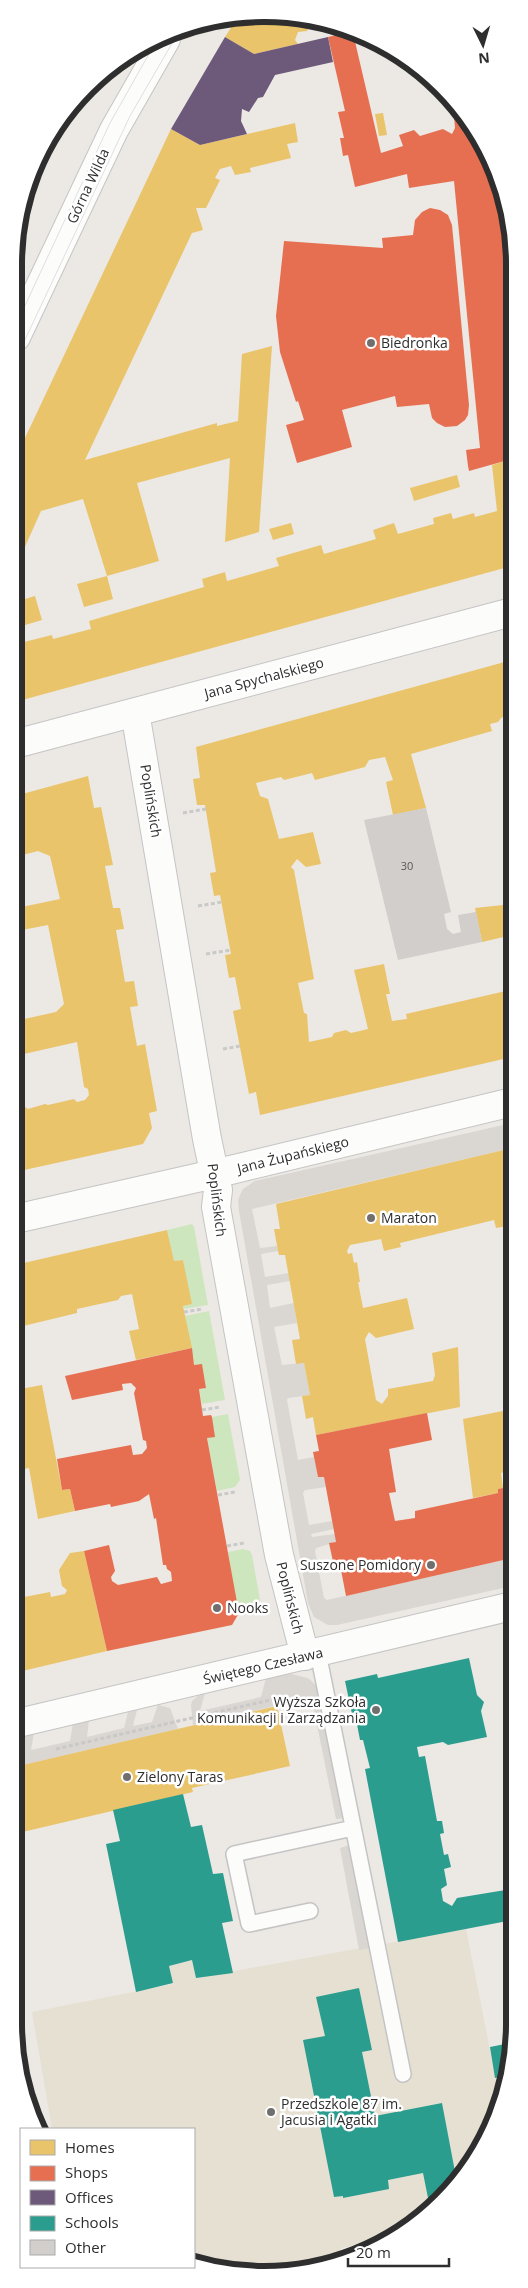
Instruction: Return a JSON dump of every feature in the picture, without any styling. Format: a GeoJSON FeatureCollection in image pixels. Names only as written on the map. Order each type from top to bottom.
{"type":"FeatureCollection","features":[{"type":"Feature","properties":{"kind":"street","name":"Górna Wilda"},"geometry":{"type":"LineString","coordinates":[[22,324],[114,130],[163,45]]}},
{"type":"Feature","properties":{"kind":"street","name":"Jana Spychalskiego"},"geometry":{"type":"LineString","coordinates":[[22,742],[506,614]]}},
{"type":"Feature","properties":{"kind":"street","name":"Poplińskich"},"geometry":{"type":"LineString","coordinates":[[135,712],[218,1190],[216,1207],[279,1555],[312,1654]]}},
{"type":"Feature","properties":{"kind":"street","name":"Jana Żupańskiego"},"geometry":{"type":"LineString","coordinates":[[22,1217],[214,1174],[506,1103]]}},
{"type":"Feature","properties":{"kind":"street","name":"Świętego Czesława"},"geometry":{"type":"LineString","coordinates":[[22,1722],[506,1607]]}},
{"type":"Feature","properties":{"kind":"lane"},"geometry":{"type":"LineString","coordinates":[[312,1654],[353,1828],[403,2074]]}},
{"type":"Feature","properties":{"kind":"lane"},"geometry":{"type":"LineString","coordinates":[[310,1911],[249,1924],[234,1854],[353,1828]]}},
{"type":"Feature","properties":{"kind":"path"},"geometry":{"type":"LineString","coordinates":[[176,814],[206,809]]}},
{"type":"Feature","properties":{"kind":"path"},"geometry":{"type":"LineString","coordinates":[[192,907],[222,902]]}},
{"type":"Feature","properties":{"kind":"path"},"geometry":{"type":"LineString","coordinates":[[201,954],[231,950]]}},
{"type":"Feature","properties":{"kind":"path"},"geometry":{"type":"LineString","coordinates":[[218,1050],[240,1046]]}},
{"type":"Feature","properties":{"kind":"path"},"geometry":{"type":"LineString","coordinates":[[184,1312],[208,1308]]}},
{"type":"Feature","properties":{"kind":"path"},"geometry":{"type":"LineString","coordinates":[[218,1496],[241,1491]]}},
{"type":"Feature","properties":{"kind":"path"},"geometry":{"type":"LineString","coordinates":[[227,1546],[250,1542]]}},
{"type":"Feature","properties":{"kind":"shaded area"},"geometry":{"type":"Polygon","coordinates":[[[506,1124],[506,1149],[252,1209],[260,1248],[277,1246],[278,1251],[261,1254],[265,1277],[289,1273],[290,1281],[267,1285],[270,1308],[294,1303],[297,1323],[274,1327],[282,1365],[304,1363],[310,1395],[288,1398],[287,1400],[298,1460],[314,1457],[318,1477],[324,1477],[326,1487],[305,1490],[303,1493],[309,1525],[332,1521],[334,1529],[311,1534],[312,1537],[335,1534],[336,1542],[316,1548],[315,1551],[324,1598],[327,1600],[506,1559],[506,1587],[337,1625],[328,1625],[314,1617],[308,1603],[239,1211],[238,1201],[243,1189],[255,1181],[506,1124]]]}},
{"type":"Feature","properties":{"kind":"shaded area"},"geometry":{"type":"Polygon","coordinates":[[[291,1674],[308,1678],[319,1688],[344,1818],[336,1819],[313,1705],[310,1700],[304,1699],[193,1725],[191,1705],[192,1701],[198,1696],[205,1693],[200,1711],[261,1697],[266,1678],[291,1674]]]}},
{"type":"Feature","properties":{"kind":"shaded area"},"geometry":{"type":"Polygon","coordinates":[[[158,1705],[170,1708],[178,1729],[22,1765],[24,1736],[34,1733],[31,1750],[70,1741],[73,1723],[89,1720],[87,1737],[124,1728],[128,1712],[137,1710],[133,1726],[152,1722],[158,1705]]]}},
{"type":"Feature","properties":{"kind":"shaded area"},"geometry":{"type":"Polygon","coordinates":[[[350,1845],[370,1948],[359,1950],[340,1848],[350,1845]]]}},
{"type":"Feature","properties":{"kind":"shaded area","name":"Przedszkole 87 im. Jacusia i Agatki"},"geometry":{"type":"Polygon","coordinates":[[[466,1929],[497,2086],[481,2131],[456,2171],[435,2195],[411,2216],[371,2241],[341,2248],[342,2253],[311,2261],[264,2266],[217,2261],[195,2255],[195,2128],[52,2128],[32,2012],[173,1984],[169,1966],[192,1960],[196,1978],[466,1929]]]}},
{"type":"Feature","properties":{"kind":"green space"},"geometry":{"type":"Polygon","coordinates":[[[192,1224],[208,1305],[184,1309],[183,1306],[191,1304],[183,1260],[174,1261],[167,1230],[192,1224]]]}},
{"type":"Feature","properties":{"kind":"green space"},"geometry":{"type":"Polygon","coordinates":[[[209,1311],[225,1400],[202,1404],[199,1389],[206,1388],[202,1365],[194,1365],[185,1316],[209,1311]]]}},
{"type":"Feature","properties":{"kind":"green space"},"geometry":{"type":"Polygon","coordinates":[[[228,1414],[240,1480],[235,1487],[217,1491],[207,1438],[212,1417],[228,1414]]]}},
{"type":"Feature","properties":{"kind":"green space"},"geometry":{"type":"Polygon","coordinates":[[[243,1549],[250,1551],[252,1555],[260,1600],[255,1607],[238,1611],[228,1552],[243,1549]]]}},
{"type":"Feature","properties":{"kind":"building: Homes"},"geometry":{"type":"Polygon","coordinates":[[[264,22],[310,27],[307,31],[298,32],[295,40],[298,44],[254,54],[225,37],[233,25],[248,23],[264,22]]]}},
{"type":"Feature","properties":{"kind":"building: Homes"},"geometry":{"type":"Polygon","coordinates":[[[383,113],[387,135],[379,136],[375,114],[383,113]]]}},
{"type":"Feature","properties":{"kind":"building: Homes"},"geometry":{"type":"Polygon","coordinates":[[[295,123],[298,142],[287,144],[291,158],[250,168],[251,172],[235,175],[231,166],[220,169],[215,178],[220,180],[206,208],[196,208],[203,230],[192,233],[85,460],[217,423],[217,426],[238,421],[242,354],[272,346],[259,532],[225,542],[230,458],[137,483],[159,561],[107,576],[83,499],[41,511],[22,554],[22,444],[171,129],[200,145],[295,123]]]}},
{"type":"Feature","properties":{"kind":"building: Homes"},"geometry":{"type":"Polygon","coordinates":[[[506,461],[506,568],[22,700],[22,648],[25,647],[24,642],[52,635],[53,639],[91,629],[89,621],[204,587],[202,579],[225,572],[227,581],[279,566],[276,558],[321,545],[324,554],[376,539],[373,530],[394,523],[398,534],[434,524],[433,518],[451,513],[453,519],[474,513],[475,517],[497,511],[492,465],[506,461]]]}},
{"type":"Feature","properties":{"kind":"building: Homes"},"geometry":{"type":"Polygon","coordinates":[[[457,475],[460,487],[414,501],[410,488],[457,475]]]}},
{"type":"Feature","properties":{"kind":"building: Homes"},"geometry":{"type":"Polygon","coordinates":[[[291,523],[294,534],[273,540],[269,529],[291,523]]]}},
{"type":"Feature","properties":{"kind":"building: Homes"},"geometry":{"type":"Polygon","coordinates":[[[107,576],[113,599],[84,607],[77,584],[107,576]]]}},
{"type":"Feature","properties":{"kind":"building: Homes"},"geometry":{"type":"Polygon","coordinates":[[[35,596],[42,620],[22,626],[22,600],[35,596]]]}},
{"type":"Feature","properties":{"kind":"building: Homes"},"geometry":{"type":"Polygon","coordinates":[[[506,662],[506,719],[502,717],[498,722],[490,724],[492,731],[411,754],[426,808],[393,815],[386,782],[393,780],[385,757],[369,760],[365,767],[315,780],[312,773],[284,780],[281,777],[256,783],[260,796],[268,799],[279,839],[313,832],[321,864],[306,867],[297,859],[291,867],[294,870],[314,979],[298,983],[304,1013],[307,1014],[309,1042],[332,1037],[334,1033],[346,1030],[351,1033],[368,1029],[354,970],[384,964],[390,994],[386,994],[392,1021],[407,1019],[406,1014],[506,991],[506,1058],[260,1115],[256,1092],[249,1094],[233,1011],[241,1009],[235,977],[229,978],[225,955],[231,954],[220,895],[214,896],[210,873],[216,872],[205,805],[197,805],[193,779],[200,778],[196,747],[506,662]]]}},
{"type":"Feature","properties":{"kind":"building: Homes"},"geometry":{"type":"Polygon","coordinates":[[[88,776],[94,808],[101,807],[113,865],[105,866],[113,908],[120,908],[124,929],[116,930],[125,982],[134,981],[138,1006],[130,1007],[134,1030],[137,1046],[145,1044],[157,1111],[149,1113],[152,1128],[143,1144],[22,1170],[22,1081],[25,1107],[28,1109],[74,1099],[77,1102],[85,1100],[89,1095],[88,1089],[84,1087],[77,1042],[22,1054],[22,1019],[56,1012],[64,1004],[48,925],[22,930],[22,907],[60,899],[50,856],[38,851],[22,855],[22,794],[88,776]]]}},
{"type":"Feature","properties":{"kind":"building: Homes"},"geometry":{"type":"Polygon","coordinates":[[[506,905],[506,936],[482,942],[475,908],[506,905]]]}},
{"type":"Feature","properties":{"kind":"building: Homes"},"geometry":{"type":"Polygon","coordinates":[[[506,1149],[506,1226],[496,1228],[494,1220],[400,1243],[401,1247],[384,1251],[381,1239],[350,1245],[347,1251],[348,1254],[352,1253],[354,1263],[357,1262],[360,1282],[358,1282],[363,1308],[407,1298],[414,1329],[376,1338],[369,1332],[365,1339],[376,1400],[382,1404],[388,1396],[388,1389],[433,1381],[435,1375],[432,1353],[458,1347],[460,1407],[316,1435],[313,1417],[306,1419],[302,1396],[310,1395],[304,1363],[296,1364],[292,1340],[300,1339],[285,1255],[279,1255],[274,1229],[280,1229],[276,1204],[506,1149]]]}},
{"type":"Feature","properties":{"kind":"building: Homes"},"geometry":{"type":"Polygon","coordinates":[[[167,1230],[174,1261],[183,1260],[192,1304],[183,1306],[192,1348],[136,1360],[129,1331],[139,1329],[132,1294],[121,1296],[118,1300],[77,1309],[77,1313],[22,1326],[22,1263],[167,1230]]]}},
{"type":"Feature","properties":{"kind":"building: Homes"},"geometry":{"type":"Polygon","coordinates":[[[42,1385],[62,1490],[70,1489],[75,1511],[38,1519],[29,1468],[22,1469],[22,1389],[42,1385]]]}},
{"type":"Feature","properties":{"kind":"building: Homes"},"geometry":{"type":"Polygon","coordinates":[[[506,1410],[506,1472],[501,1473],[503,1488],[498,1489],[498,1493],[473,1498],[463,1419],[506,1410]]]}},
{"type":"Feature","properties":{"kind":"building: Homes"},"geometry":{"type":"Polygon","coordinates":[[[84,1551],[107,1651],[22,1671],[22,1597],[50,1592],[51,1597],[65,1594],[67,1590],[62,1586],[59,1570],[70,1553],[84,1551]]]}},
{"type":"Feature","properties":{"kind":"building: Homes","name":"Zielony Taras"},"geometry":{"type":"Polygon","coordinates":[[[277,1706],[290,1766],[192,1788],[193,1792],[22,1832],[22,1765],[277,1706]]]}},
{"type":"Feature","properties":{"kind":"building: Shops"},"geometry":{"type":"Polygon","coordinates":[[[339,34],[355,40],[381,153],[403,146],[399,135],[414,130],[420,136],[443,129],[452,134],[455,128],[454,115],[481,157],[497,201],[505,248],[506,461],[469,471],[466,450],[480,448],[454,181],[409,188],[407,174],[355,187],[348,155],[343,156],[340,138],[344,138],[338,112],[345,111],[328,37],[339,34]]]}},
{"type":"Feature","properties":{"kind":"building: Shops","name":"Biedronka"},"geometry":{"type":"Polygon","coordinates":[[[430,208],[440,210],[448,215],[452,225],[469,405],[468,415],[457,426],[445,427],[432,418],[429,404],[397,407],[395,396],[342,410],[352,447],[297,463],[286,425],[304,420],[298,401],[296,402],[280,352],[276,316],[284,241],[383,248],[382,238],[413,235],[415,220],[422,212],[430,208]]]}},
{"type":"Feature","properties":{"kind":"building: Shops"},"geometry":{"type":"Polygon","coordinates":[[[192,1348],[194,1365],[202,1364],[206,1388],[199,1389],[203,1416],[211,1415],[212,1417],[215,1437],[207,1438],[239,1613],[232,1625],[107,1651],[84,1551],[109,1545],[115,1571],[111,1577],[112,1581],[118,1585],[157,1577],[161,1584],[172,1581],[171,1572],[167,1569],[166,1565],[163,1565],[156,1518],[154,1519],[149,1494],[139,1501],[111,1507],[110,1504],[75,1511],[70,1489],[62,1490],[57,1459],[131,1445],[133,1455],[142,1454],[147,1448],[146,1441],[143,1440],[134,1393],[136,1388],[131,1383],[122,1384],[123,1390],[72,1400],[65,1376],[192,1348]]]}},
{"type":"Feature","properties":{"kind":"building: Shops"},"geometry":{"type":"Polygon","coordinates":[[[427,1413],[432,1440],[389,1449],[396,1492],[389,1493],[395,1521],[415,1518],[415,1511],[498,1493],[498,1489],[506,1487],[506,1559],[346,1596],[341,1570],[335,1571],[329,1543],[336,1542],[324,1477],[318,1477],[313,1452],[319,1451],[316,1435],[427,1413]]]}},
{"type":"Feature","properties":{"kind":"building: Offices"},"geometry":{"type":"Polygon","coordinates":[[[225,37],[254,54],[328,37],[333,62],[275,75],[263,97],[258,98],[249,112],[242,109],[241,121],[247,134],[200,145],[171,129],[225,37]]]}},
{"type":"Feature","properties":{"kind":"building: Schools"},"geometry":{"type":"Polygon","coordinates":[[[469,1658],[477,1695],[484,1702],[481,1711],[487,1737],[448,1745],[443,1742],[417,1747],[419,1757],[425,1756],[437,1821],[442,1821],[444,1833],[440,1834],[444,1855],[448,1854],[451,1867],[444,1869],[447,1885],[441,1889],[443,1901],[452,1906],[457,1898],[506,1890],[506,1921],[398,1942],[365,1769],[370,1768],[363,1740],[360,1740],[355,1714],[352,1714],[345,1681],[377,1674],[378,1678],[469,1658]]]}},
{"type":"Feature","properties":{"kind":"building: Schools"},"geometry":{"type":"Polygon","coordinates":[[[183,1794],[191,1827],[202,1825],[213,1874],[223,1873],[233,1921],[222,1923],[233,1973],[196,1978],[192,1960],[169,1966],[173,1983],[136,1992],[106,1844],[120,1841],[113,1810],[183,1794]]]}},
{"type":"Feature","properties":{"kind":"building: Schools"},"geometry":{"type":"Polygon","coordinates":[[[359,1988],[372,2050],[362,2052],[375,2116],[442,2103],[455,2172],[433,2197],[428,2198],[423,2173],[388,2180],[389,2189],[343,2198],[343,2196],[334,2197],[303,2040],[325,2036],[316,1997],[359,1988]]]}},
{"type":"Feature","properties":{"kind":"building: Schools"},"geometry":{"type":"Polygon","coordinates":[[[504,2044],[499,2077],[495,2078],[490,2047],[504,2044]]]}},
{"type":"Feature","properties":{"kind":"building: Other"},"geometry":{"type":"Polygon","coordinates":[[[426,808],[451,912],[444,914],[447,929],[453,934],[461,932],[458,915],[476,912],[482,942],[398,960],[364,820],[426,808]]]}},
{"type":"Feature","properties":{"kind":"tram line"},"geometry":{"type":"LineString","coordinates":[[22,346],[130,116],[174,40]]}},
{"type":"Feature","properties":{"kind":"tram line"},"geometry":{"type":"LineString","coordinates":[[22,312],[110,123],[151,50]]}},
{"type":"Feature","properties":{"kind":"place","name":"Biedronka"},"geometry":{"type":"Point","coordinates":[371,343]}},
{"type":"Feature","properties":{"kind":"place","name":"Maraton"},"geometry":{"type":"Point","coordinates":[371,1218]}},
{"type":"Feature","properties":{"kind":"place","name":"Suszone Pomidory"},"geometry":{"type":"Point","coordinates":[431,1565]}},
{"type":"Feature","properties":{"kind":"place","name":"Nooks"},"geometry":{"type":"Point","coordinates":[217,1608]}},
{"type":"Feature","properties":{"kind":"place","name":"Wyższa Szkoła Komunikacji i Zarządzania"},"geometry":{"type":"Point","coordinates":[376,1710]}},
{"type":"Feature","properties":{"kind":"place","name":"Zielony Taras"},"geometry":{"type":"Point","coordinates":[127,1777]}},
{"type":"Feature","properties":{"kind":"place","name":"Przedszkole 87 im. Jacusia i Agatki"},"geometry":{"type":"Point","coordinates":[271,2112]}}]}
